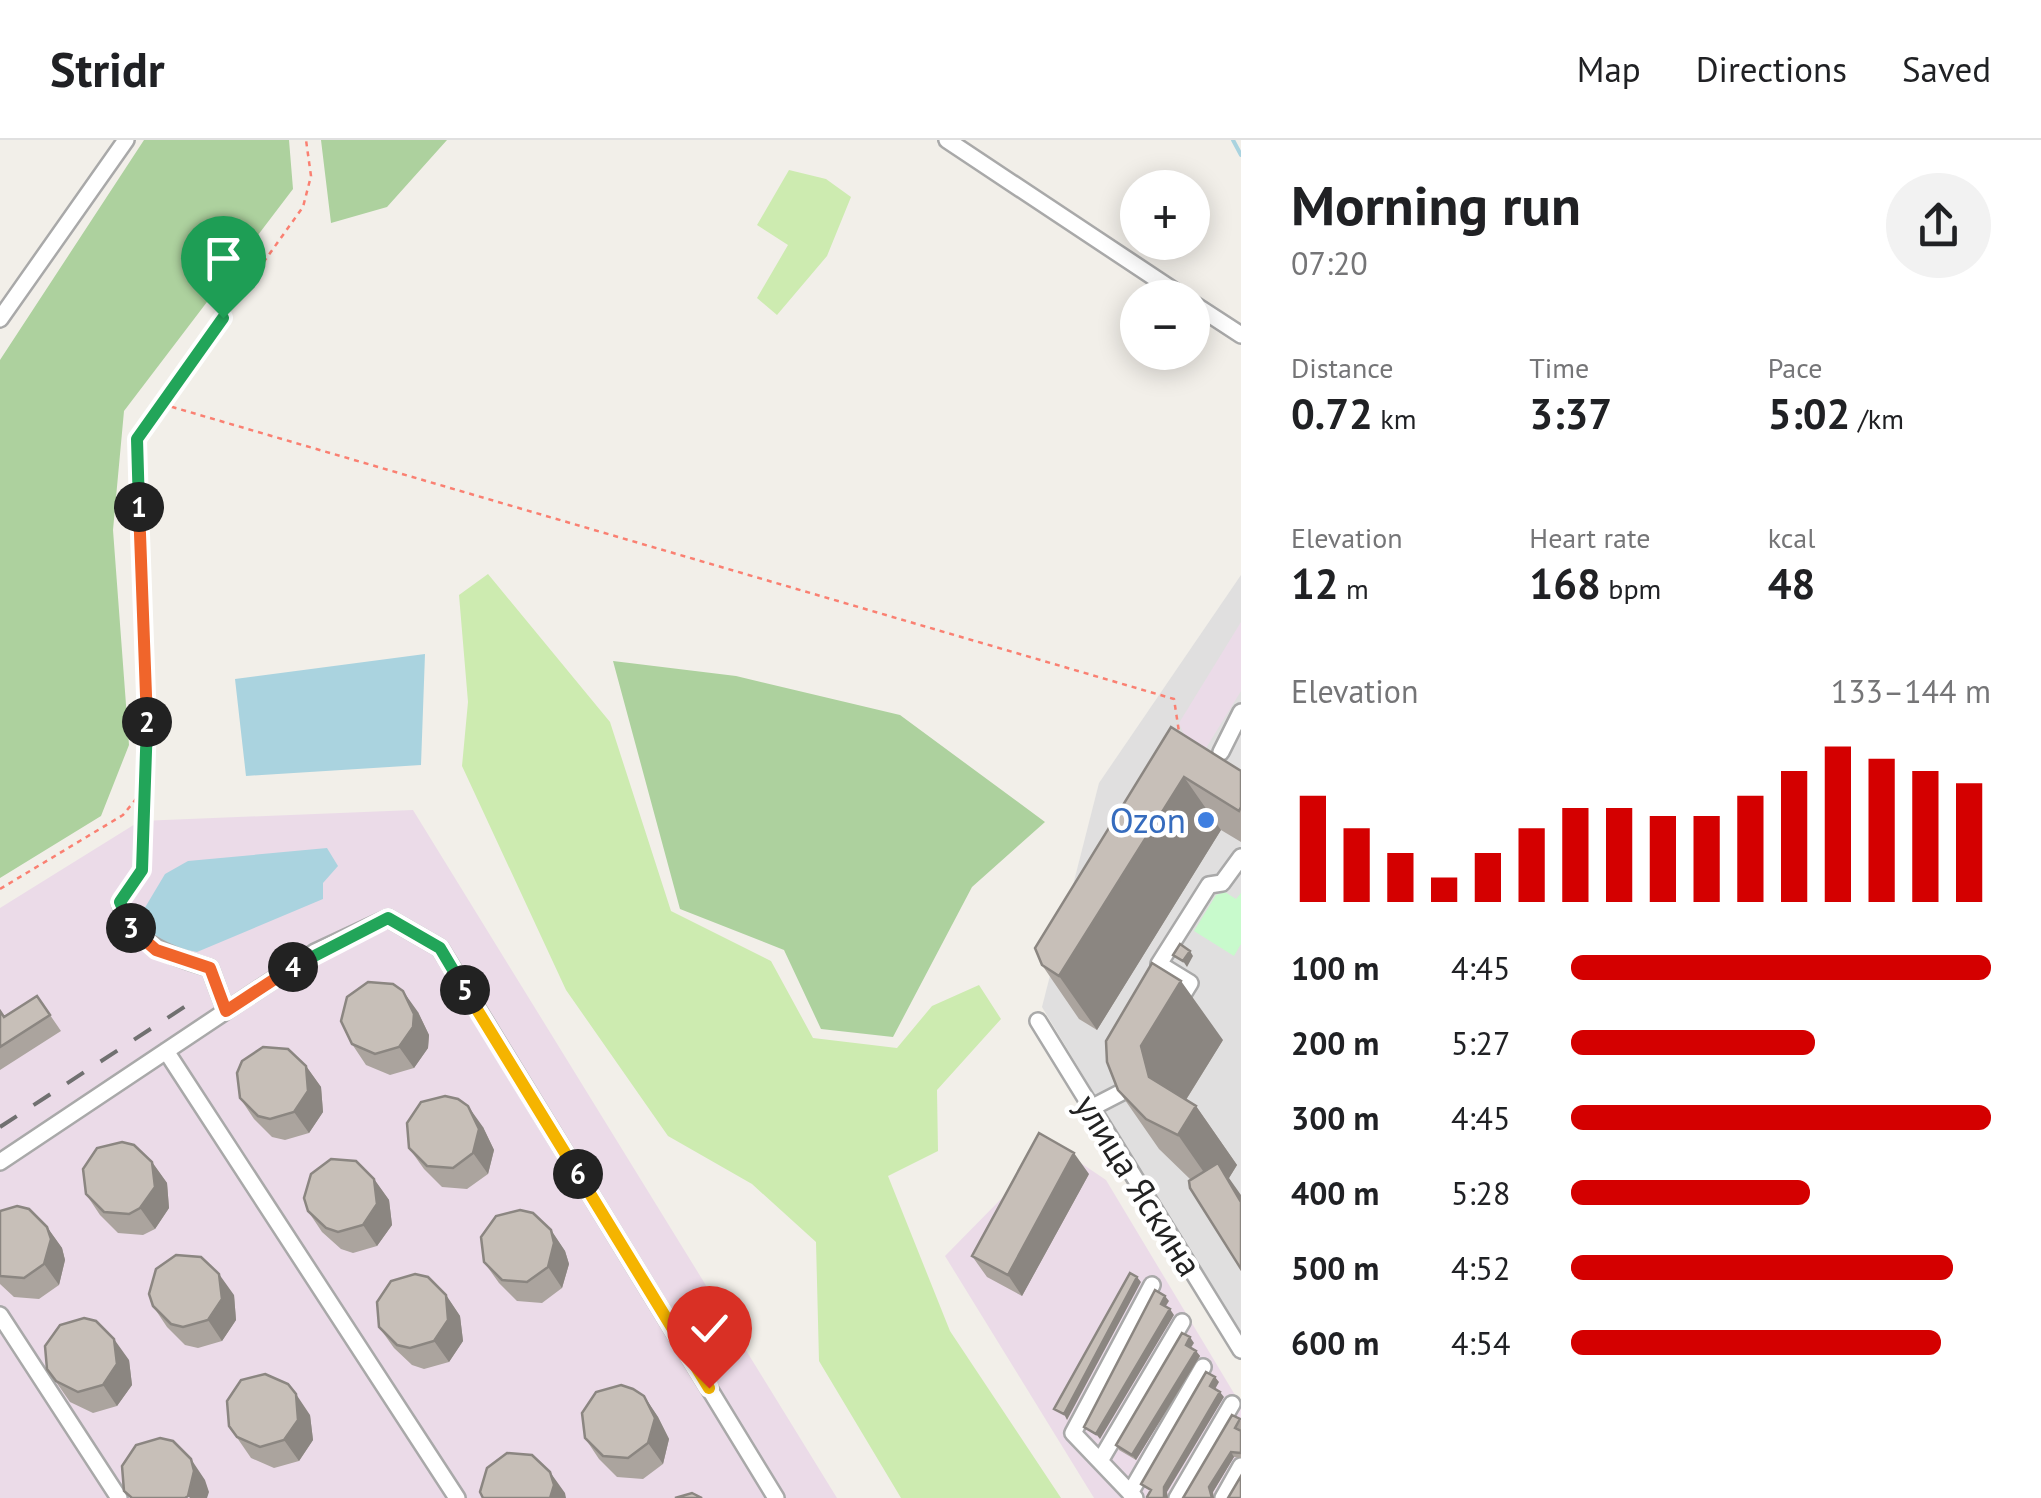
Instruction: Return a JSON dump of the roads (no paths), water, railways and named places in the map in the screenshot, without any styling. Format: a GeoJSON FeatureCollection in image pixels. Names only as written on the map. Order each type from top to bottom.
{"type":"FeatureCollection","features":[{"type":"Feature","properties":{"kind":"street"},"geometry":{"type":"LineString","coordinates":[[0,319],[126,140]]}},
{"type":"Feature","properties":{"kind":"street"},"geometry":{"type":"LineString","coordinates":[[946,140],[1157,280]]}},
{"type":"Feature","properties":{"kind":"street"},"geometry":{"type":"LineString","coordinates":[[1210,315],[1241,335]]}},
{"type":"Feature","properties":{"kind":"street"},"geometry":{"type":"LineString","coordinates":[[1221,752],[1241,712]]}},
{"type":"Feature","properties":{"kind":"street"},"geometry":{"type":"LineString","coordinates":[[1170,1014],[1190,983],[1159,964],[1208,885],[1222,883],[1241,856]]}},
{"type":"Feature","properties":{"kind":"street"},"geometry":{"type":"LineString","coordinates":[[120,902],[126,924],[156,950],[210,968],[226,1011]]}},
{"type":"Feature","properties":{"kind":"street"},"geometry":{"type":"LineString","coordinates":[[0,1162],[315,952],[388,918],[440,948],[776,1498]]}},
{"type":"Feature","properties":{"kind":"street","name":"улица Яскина"},"geometry":{"type":"LineString","coordinates":[[1038,1022],[1241,1350]]}},
{"type":"Feature","properties":{"kind":"street"},"geometry":{"type":"LineString","coordinates":[[166,1051],[457,1498]]}},
{"type":"Feature","properties":{"kind":"street"},"geometry":{"type":"LineString","coordinates":[[1091,1108],[1122,1092],[1141,1061]]}},
{"type":"Feature","properties":{"kind":"street"},"geometry":{"type":"LineString","coordinates":[[1152,1285],[1072,1433],[1133,1495],[1203,1368]]}},
{"type":"Feature","properties":{"kind":"street"},"geometry":{"type":"LineString","coordinates":[[0,1316],[119,1498]]}},
{"type":"Feature","properties":{"kind":"street"},"geometry":{"type":"LineString","coordinates":[[1100,1461],[1182,1322]]}},
{"type":"Feature","properties":{"kind":"street"},"geometry":{"type":"LineString","coordinates":[[1177,1498],[1232,1404]]}},
{"type":"Feature","properties":{"kind":"street"},"geometry":{"type":"LineString","coordinates":[[1223,1498],[1241,1466]]}},
{"type":"Feature","properties":{"kind":"water"},"geometry":{"type":"Polygon","coordinates":[[[425,654],[421,765],[246,776],[235,679],[425,654]]]}},
{"type":"Feature","properties":{"kind":"water"},"geometry":{"type":"Polygon","coordinates":[[[327,848],[338,866],[323,883],[323,899],[197,952],[159,944],[137,921],[165,874],[188,861],[327,848]]]}},
{"type":"Feature","properties":{"kind":"waterway"},"geometry":{"type":"LineString","coordinates":[[1233,140],[1241,155]]}},
{"type":"Feature","properties":{"kind":"railway"},"geometry":{"type":"LineString","coordinates":[[0,1127],[198,998]]}},
{"type":"Feature","properties":{"kind":"place","name":"Ozon"},"geometry":{"type":"Point","coordinates":[1206,820]}}]}
